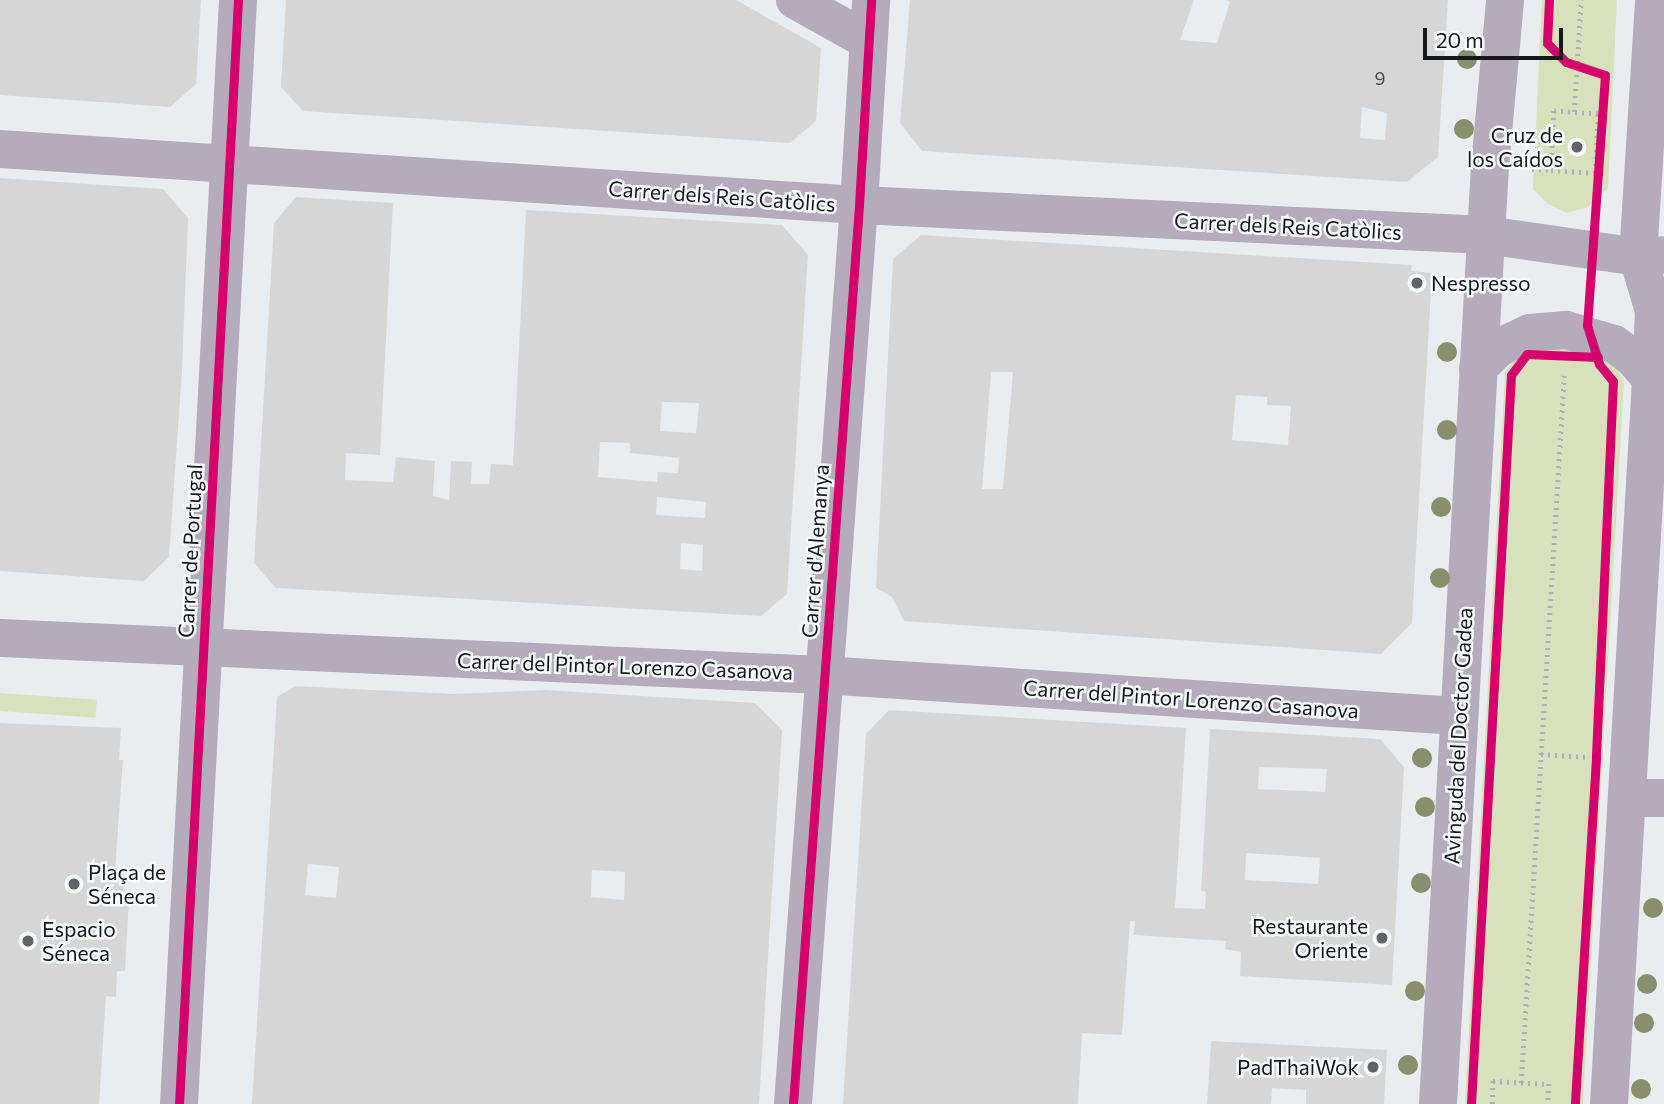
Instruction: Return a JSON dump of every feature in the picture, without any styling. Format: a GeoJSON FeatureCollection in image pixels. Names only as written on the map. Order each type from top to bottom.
{"type":"FeatureCollection","features":[{"type":"Feature","properties":{"kind":"street","name":"Carrer de Portugal"},"geometry":{"type":"LineString","coordinates":[[179,1104],[227,162],[238,0]]}},
{"type":"Feature","properties":{"kind":"street"},"geometry":{"type":"LineString","coordinates":[[795,0],[867,40]]}},
{"type":"Feature","properties":{"kind":"street","name":"Carrer d'Alemanya"},"geometry":{"type":"LineString","coordinates":[[793,1104],[822,675],[859,205],[871,0]]}},
{"type":"Feature","properties":{"kind":"street","name":"Avinguda del Doctor Gadea"},"geometry":{"type":"LineString","coordinates":[[1438,1104],[1486,235],[1505,0]]}},
{"type":"Feature","properties":{"kind":"street"},"geometry":{"type":"LineString","coordinates":[[1609,1104],[1646,798],[1654,311],[1651,256],[1654,0]]}},
{"type":"Feature","properties":{"kind":"street","name":"Carrer dels Reis Catòlics"},"geometry":{"type":"LineString","coordinates":[[0,149],[859,205],[1486,235],[1651,256]]}},
{"type":"Feature","properties":{"kind":"street"},"geometry":{"type":"LineString","coordinates":[[1478,368],[1500,347],[1530,333],[1566,330],[1614,344],[1633,358],[1651,379]]}},
{"type":"Feature","properties":{"kind":"street","name":"Carrer del Pintor Lorenzo Casanova"},"geometry":{"type":"LineString","coordinates":[[0,638],[822,675],[1458,716]]}},
{"type":"Feature","properties":{"kind":"path"},"geometry":{"type":"LineString","coordinates":[[1574,112],[1581,66],[1581,0]]}},
{"type":"Feature","properties":{"kind":"path"},"geometry":{"type":"LineString","coordinates":[[1566,62],[1581,66]]}},
{"type":"Feature","properties":{"kind":"path"},"geometry":{"type":"LineString","coordinates":[[1597,183],[1604,102]]}},
{"type":"Feature","properties":{"kind":"path"},"geometry":{"type":"LineString","coordinates":[[1554,111],[1574,112],[1598,114],[1595,173],[1551,170],[1554,111]]}},
{"type":"Feature","properties":{"kind":"path"},"geometry":{"type":"LineString","coordinates":[[1521,1083],[1566,330]]}},
{"type":"Feature","properties":{"kind":"path"},"geometry":{"type":"LineString","coordinates":[[1596,745],[1596,758]]}},
{"type":"Feature","properties":{"kind":"path"},"geometry":{"type":"LineString","coordinates":[[1492,1104],[1493,1081],[1549,1084],[1548,1104]]}},
{"type":"Feature","properties":{"kind":"green space"},"geometry":{"type":"Polygon","coordinates":[[[1542,0],[1617,0],[1608,188],[1588,207],[1567,213],[1548,204],[1533,189],[1542,0]]]}},
{"type":"Feature","properties":{"kind":"green space"},"geometry":{"type":"Polygon","coordinates":[[[1548,342],[1608,356],[1624,380],[1583,1104],[1465,1104],[1505,372],[1522,348],[1548,342]]]}},
{"type":"Feature","properties":{"kind":"green space"},"geometry":{"type":"Polygon","coordinates":[[[0,693],[97,700],[96,718],[0,711],[0,693]]]}},
{"type":"Feature","properties":{"kind":"building"},"geometry":{"type":"Polygon","coordinates":[[[0,0],[201,0],[196,84],[170,107],[0,95],[0,0]]]}},
{"type":"Feature","properties":{"kind":"building"},"geometry":{"type":"Polygon","coordinates":[[[286,0],[736,0],[821,48],[816,121],[790,143],[303,111],[281,87],[286,0]]]}},
{"type":"Feature","properties":{"kind":"building"},"geometry":{"type":"Polygon","coordinates":[[[910,0],[1194,0],[1180,40],[1217,43],[1230,2],[1226,0],[1448,0],[1438,157],[1407,182],[922,151],[900,123],[910,0]],[[1362,107],[1360,138],[1385,140],[1387,113],[1362,107]]]}},
{"type":"Feature","properties":{"kind":"building"},"geometry":{"type":"Polygon","coordinates":[[[0,178],[163,189],[188,218],[182,371],[169,557],[144,581],[0,571],[0,178]]]}},
{"type":"Feature","properties":{"kind":"building"},"geometry":{"type":"Polygon","coordinates":[[[296,197],[393,203],[380,455],[346,453],[345,480],[393,482],[396,457],[435,461],[433,496],[449,500],[451,461],[472,462],[471,484],[489,484],[491,464],[513,465],[526,210],[782,225],[808,255],[787,594],[761,616],[276,588],[254,563],[274,223],[296,197]],[[662,402],[660,431],[696,433],[699,403],[662,402]],[[600,442],[598,477],[657,482],[658,472],[678,473],[679,458],[630,453],[630,443],[600,442]],[[657,497],[656,515],[705,518],[706,502],[657,497]],[[681,543],[680,569],[702,571],[703,545],[681,543]]]}},
{"type":"Feature","properties":{"kind":"building"},"geometry":{"type":"Polygon","coordinates":[[[921,235],[1412,265],[1411,271],[1432,273],[1412,623],[1381,654],[904,621],[892,597],[876,588],[893,259],[921,235]],[[991,372],[982,489],[1003,489],[1013,372],[991,372]],[[1236,395],[1232,440],[1288,445],[1291,406],[1267,405],[1267,397],[1236,395]]]}},
{"type":"Feature","properties":{"kind":"building"},"geometry":{"type":"Polygon","coordinates":[[[295,686],[455,694],[545,690],[755,703],[782,730],[759,1104],[252,1104],[277,697],[295,686]],[[308,864],[305,895],[336,898],[339,867],[308,864]],[[592,870],[591,897],[624,900],[625,872],[592,870]]]}},
{"type":"Feature","properties":{"kind":"building"},"geometry":{"type":"Polygon","coordinates":[[[889,710],[1186,728],[1175,908],[1205,909],[1206,892],[1201,891],[1210,729],[1380,739],[1404,767],[1392,985],[1240,976],[1241,952],[1225,949],[1226,941],[1134,935],[1135,921],[1130,921],[1122,1035],[1082,1033],[1078,1104],[843,1104],[866,734],[889,710]],[[1259,767],[1258,789],[1325,792],[1327,769],[1259,767]],[[1246,853],[1245,880],[1318,884],[1320,858],[1246,853]]]}},
{"type":"Feature","properties":{"kind":"building","name":"Plaça de Séneca"},"geometry":{"type":"Polygon","coordinates":[[[0,723],[121,728],[119,760],[123,760],[115,871],[124,871],[123,898],[129,899],[125,971],[117,971],[116,997],[106,996],[99,1104],[0,1104],[0,723]]]}},
{"type":"Feature","properties":{"kind":"building"},"geometry":{"type":"Polygon","coordinates":[[[1211,1041],[1387,1050],[1384,1104],[1306,1104],[1306,1090],[1272,1088],[1271,1104],[1207,1104],[1211,1041]]]}},
{"type":"Feature","properties":{"kind":"cycle path"},"geometry":{"type":"LineString","coordinates":[[179,1104],[238,0]]}},
{"type":"Feature","properties":{"kind":"cycle path"},"geometry":{"type":"LineString","coordinates":[[793,1104],[859,205],[871,0]]}},
{"type":"Feature","properties":{"kind":"cycle path"},"geometry":{"type":"LineString","coordinates":[[1549,0],[1547,43],[1566,62],[1605,75],[1587,325],[1599,364],[1613,381],[1596,758],[1575,1104]]}},
{"type":"Feature","properties":{"kind":"cycle path"},"geometry":{"type":"LineString","coordinates":[[1471,1104],[1511,375],[1527,354],[1598,357]]}},
{"type":"Feature","properties":{"kind":"place","name":"Cruz de los Caídos"},"geometry":{"type":"Point","coordinates":[1577,147]}},
{"type":"Feature","properties":{"kind":"place","name":"Nespresso"},"geometry":{"type":"Point","coordinates":[1417,283]}},
{"type":"Feature","properties":{"kind":"place","name":"Plaça de Séneca"},"geometry":{"type":"Point","coordinates":[74,884]}},
{"type":"Feature","properties":{"kind":"place","name":"Restaurante Oriente"},"geometry":{"type":"Point","coordinates":[1382,938]}},
{"type":"Feature","properties":{"kind":"place","name":"Espacio Séneca"},"geometry":{"type":"Point","coordinates":[28,941]}},
{"type":"Feature","properties":{"kind":"place","name":"PadThaiWok"},"geometry":{"type":"Point","coordinates":[1373,1067]}}]}
